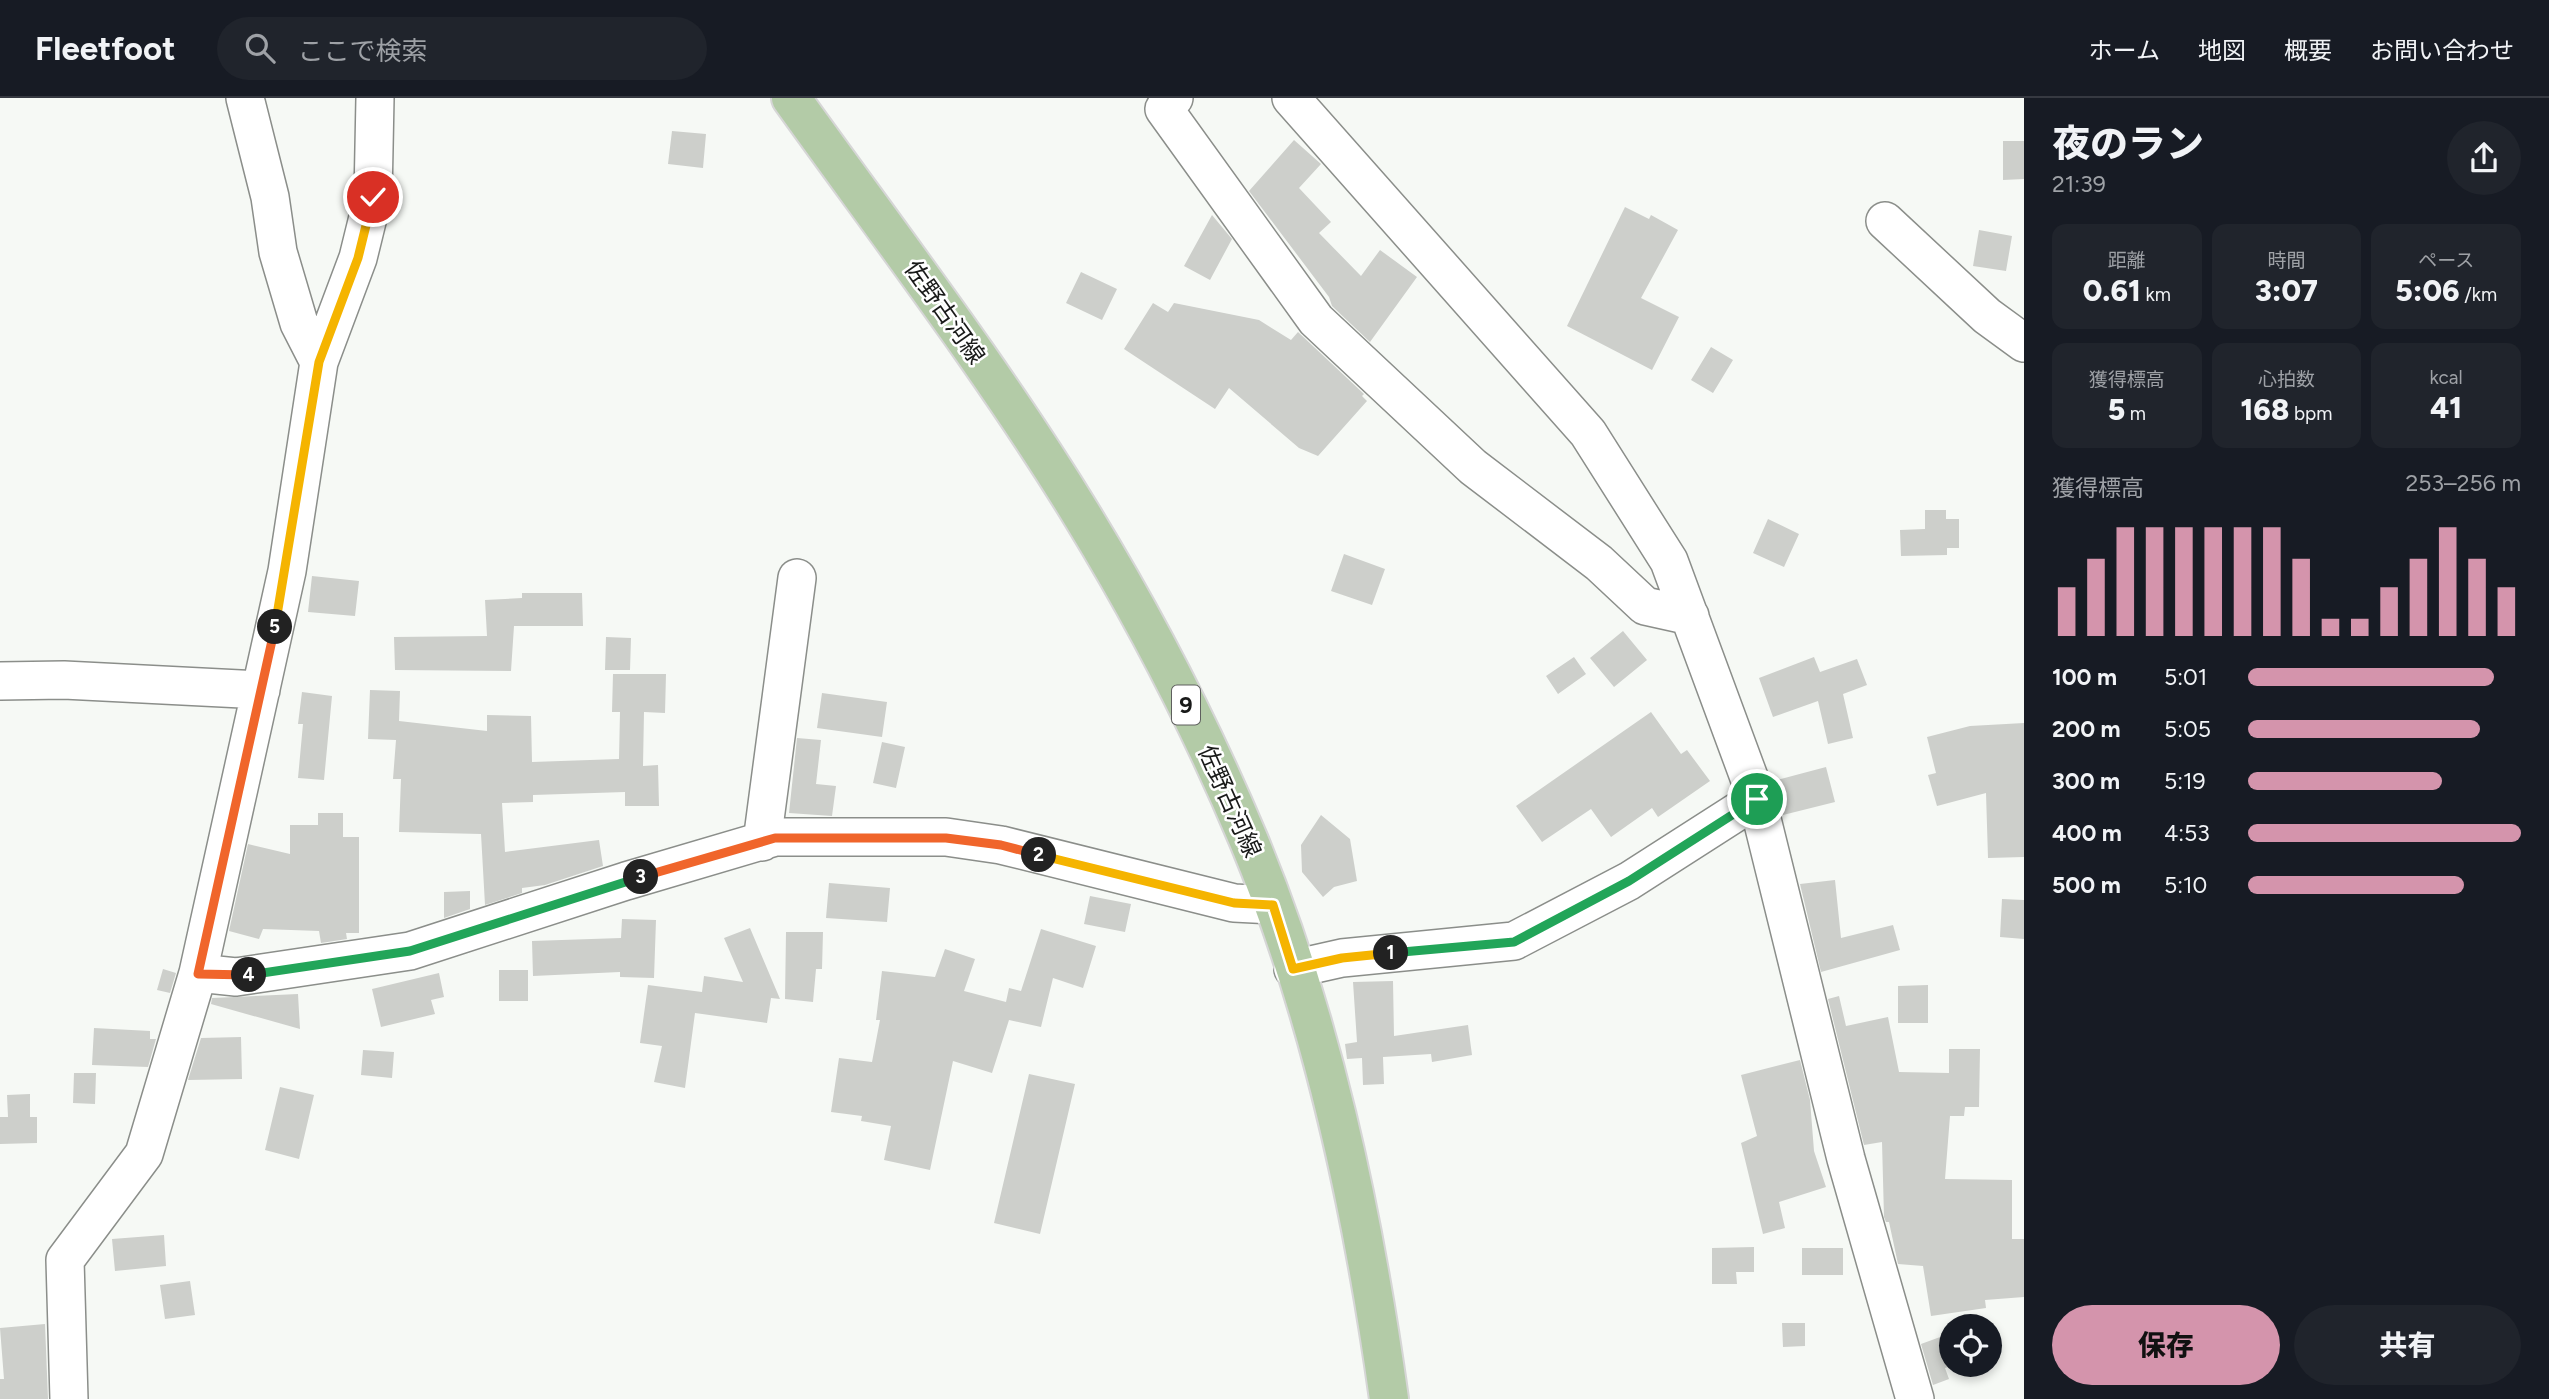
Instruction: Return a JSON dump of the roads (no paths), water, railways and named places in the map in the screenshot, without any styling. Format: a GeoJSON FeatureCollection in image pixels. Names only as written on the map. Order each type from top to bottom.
{"type":"FeatureCollection","features":[{"type":"Feature","properties":{"kind":"main road","name":"佐野古河線"},"geometry":{"type":"LineString","coordinates":[[791,98],[954,324],[1083,517],[1183,698],[1249,842],[1273,905],[1334,1105],[1359,1217],[1389,1399]]}},
{"type":"Feature","properties":{"kind":"street"},"geometry":{"type":"LineString","coordinates":[[245,98],[270,197],[282,264],[299,323],[319,362]]}},
{"type":"Feature","properties":{"kind":"street"},"geometry":{"type":"LineString","coordinates":[[69,1399],[65,1260],[144,1154],[198,974],[287,571],[319,362],[358,258],[373,197],[375,98]]}},
{"type":"Feature","properties":{"kind":"street"},"geometry":{"type":"LineString","coordinates":[[1174,98],[1164,109],[1316,320],[1473,467],[1599,563],[1645,606],[1690,616]]}},
{"type":"Feature","properties":{"kind":"street"},"geometry":{"type":"LineString","coordinates":[[1291,98],[1588,433],[1669,561],[1757,799],[1846,1159],[1915,1399]]}},
{"type":"Feature","properties":{"kind":"street"},"geometry":{"type":"LineString","coordinates":[[1885,221],[1987,316],[2024,343]]}},
{"type":"Feature","properties":{"kind":"street"},"geometry":{"type":"LineString","coordinates":[[762,842],[797,578]]}},
{"type":"Feature","properties":{"kind":"street"},"geometry":{"type":"LineString","coordinates":[[0,681],[64,680],[261,690]]}},
{"type":"Feature","properties":{"kind":"street"},"geometry":{"type":"LineString","coordinates":[[1293,969],[1342,958],[1514,942],[1629,881],[1757,799]]}},
{"type":"Feature","properties":{"kind":"street"},"geometry":{"type":"LineString","coordinates":[[198,974],[236,977],[410,951],[626,881],[775,838],[946,838],[1001,845],[1234,903],[1273,905]]}}]}
